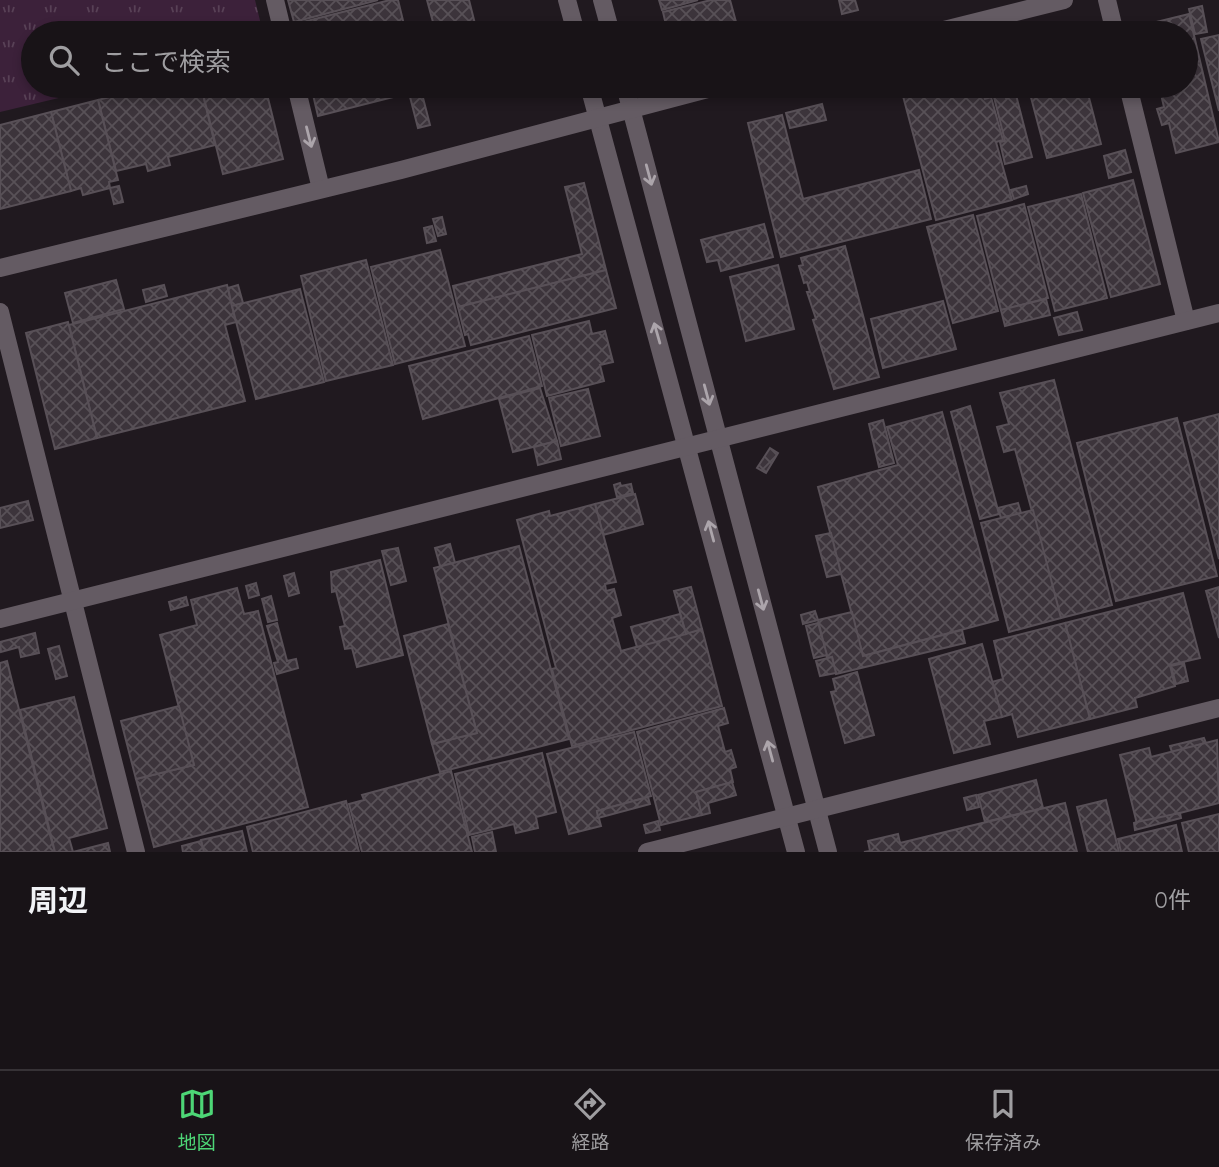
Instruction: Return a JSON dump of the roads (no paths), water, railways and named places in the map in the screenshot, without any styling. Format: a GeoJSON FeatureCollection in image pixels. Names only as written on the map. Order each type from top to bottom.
{"type":"FeatureCollection","features":[{"type":"Feature","properties":{"kind":"street"},"geometry":{"type":"LineString","coordinates":[[275,0],[280,21]]}},
{"type":"Feature","properties":{"kind":"street"},"geometry":{"type":"LineString","coordinates":[[567,0],[573,21]]}},
{"type":"Feature","properties":{"kind":"street"},"geometry":{"type":"LineString","coordinates":[[602,0],[608,21]]}},
{"type":"Feature","properties":{"kind":"street"},"geometry":{"type":"LineString","coordinates":[[980,21],[1064,0]]}},
{"type":"Feature","properties":{"kind":"street"},"geometry":{"type":"LineString","coordinates":[[1107,0],[1112,21]]}},
{"type":"Feature","properties":{"kind":"street"},"geometry":{"type":"LineString","coordinates":[[299,98],[321,189]]}},
{"type":"Feature","properties":{"kind":"street"},"geometry":{"type":"LineString","coordinates":[[592,98],[689,446],[796,852]]}},
{"type":"Feature","properties":{"kind":"street"},"geometry":{"type":"LineString","coordinates":[[628,98],[828,852]]}},
{"type":"Feature","properties":{"kind":"street"},"geometry":{"type":"LineString","coordinates":[[0,268],[673,98]]}},
{"type":"Feature","properties":{"kind":"street"},"geometry":{"type":"LineString","coordinates":[[1131,98],[1186,321]]}},
{"type":"Feature","properties":{"kind":"street"},"geometry":{"type":"LineString","coordinates":[[0,312],[136,852]]}},
{"type":"Feature","properties":{"kind":"street"},"geometry":{"type":"LineString","coordinates":[[0,619],[1219,313]]}},
{"type":"Feature","properties":{"kind":"street"},"geometry":{"type":"LineString","coordinates":[[647,852],[1219,708]]}}]}
